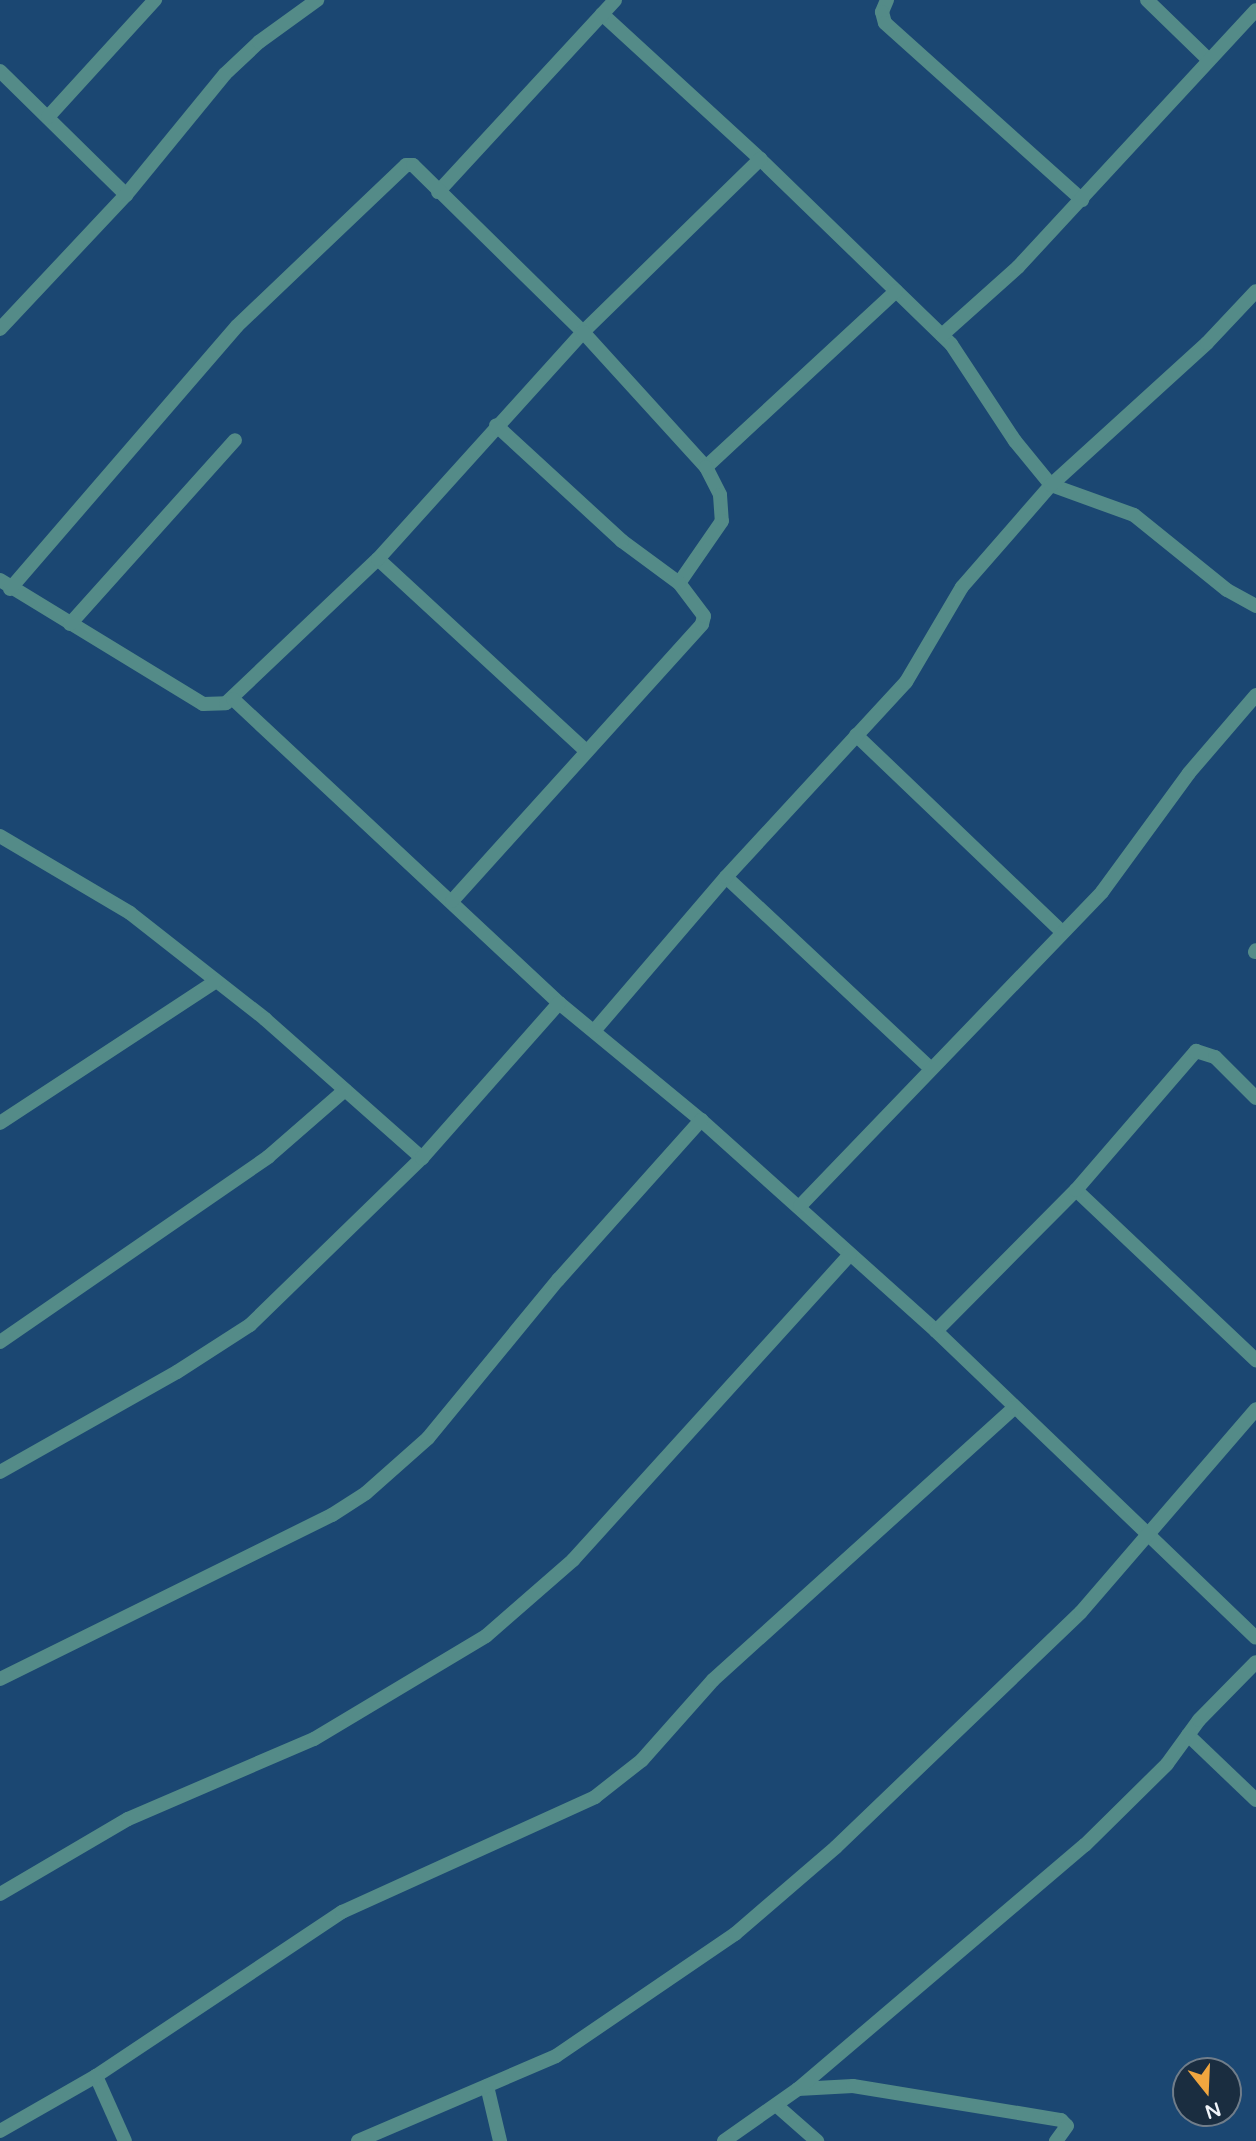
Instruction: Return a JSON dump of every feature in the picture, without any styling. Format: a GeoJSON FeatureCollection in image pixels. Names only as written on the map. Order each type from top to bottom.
{"type":"FeatureCollection","features":[{"type":"Feature","properties":{"kind":"street"},"geometry":{"type":"LineString","coordinates":[[48,117],[155,0]]}},
{"type":"Feature","properties":{"kind":"street"},"geometry":{"type":"LineString","coordinates":[[0,329],[126,195],[194,107],[225,74],[269,34],[317,0]]}},
{"type":"Feature","properties":{"kind":"street"},"geometry":{"type":"LineString","coordinates":[[438,192],[615,0]]}},
{"type":"Feature","properties":{"kind":"street"},"geometry":{"type":"LineString","coordinates":[[887,0],[882,12],[885,23],[1082,200]]}},
{"type":"Feature","properties":{"kind":"street"},"geometry":{"type":"LineString","coordinates":[[1147,0],[1209,60]]}},
{"type":"Feature","properties":{"kind":"street"},"geometry":{"type":"LineString","coordinates":[[942,335],[1018,267],[1256,10]]}},
{"type":"Feature","properties":{"kind":"street"},"geometry":{"type":"LineString","coordinates":[[602,14],[760,159],[942,335],[1051,485],[1135,515],[1227,590],[1256,606]]}},
{"type":"Feature","properties":{"kind":"street"},"geometry":{"type":"LineString","coordinates":[[0,71],[126,195]]}},
{"type":"Feature","properties":{"kind":"street"},"geometry":{"type":"LineString","coordinates":[[679,583],[722,521],[720,495],[706,467],[583,332],[413,165],[400,168],[237,326],[5,585],[203,704],[213,706],[233,699],[379,559],[496,425],[583,332],[760,159]]}},
{"type":"Feature","properties":{"kind":"street"},"geometry":{"type":"LineString","coordinates":[[706,467],[896,291]]}},
{"type":"Feature","properties":{"kind":"street"},"geometry":{"type":"LineString","coordinates":[[594,1031],[726,877],[906,682],[962,587],[1051,485],[1207,343],[1256,291]]}},
{"type":"Feature","properties":{"kind":"street"},"geometry":{"type":"LineString","coordinates":[[452,901],[702,624],[701,607],[679,583],[622,541],[496,425]]}},
{"type":"Feature","properties":{"kind":"street"},"geometry":{"type":"LineString","coordinates":[[71,624],[235,440]]}},
{"type":"Feature","properties":{"kind":"street"},"geometry":{"type":"LineString","coordinates":[[379,559],[586,751]]}},
{"type":"Feature","properties":{"kind":"street"},"geometry":{"type":"LineString","coordinates":[[800,1206],[1061,931],[1102,892],[1189,773],[1256,695]]}},
{"type":"Feature","properties":{"kind":"street"},"geometry":{"type":"LineString","coordinates":[[233,699],[559,1003],[800,1206],[850,1255],[936,1331],[1256,1638]]}},
{"type":"Feature","properties":{"kind":"street"},"geometry":{"type":"LineString","coordinates":[[856,735],[1061,931]]}},
{"type":"Feature","properties":{"kind":"street"},"geometry":{"type":"LineString","coordinates":[[1,837],[58,866],[130,913],[216,981],[422,1158]]}},
{"type":"Feature","properties":{"kind":"street"},"geometry":{"type":"LineString","coordinates":[[726,877],[931,1069]]}},
{"type":"Feature","properties":{"kind":"street"},"geometry":{"type":"LineString","coordinates":[[0,1123],[216,981]]}},
{"type":"Feature","properties":{"kind":"street"},"geometry":{"type":"LineString","coordinates":[[0,1472],[241,1332],[288,1292],[422,1158],[559,1003]]}},
{"type":"Feature","properties":{"kind":"street"},"geometry":{"type":"LineString","coordinates":[[936,1331],[1076,1190],[1196,1051],[1215,1057],[1256,1098]]}},
{"type":"Feature","properties":{"kind":"street"},"geometry":{"type":"LineString","coordinates":[[0,1342],[268,1157],[345,1090]]}},
{"type":"Feature","properties":{"kind":"street"},"geometry":{"type":"LineString","coordinates":[[0,1679],[332,1515],[366,1493],[444,1420],[558,1280],[701,1120]]}},
{"type":"Feature","properties":{"kind":"street"},"geometry":{"type":"LineString","coordinates":[[1076,1190],[1256,1360]]}},
{"type":"Feature","properties":{"kind":"street"},"geometry":{"type":"LineString","coordinates":[[0,1894],[128,1819],[314,1739],[486,1636],[573,1560],[850,1255]]}},
{"type":"Feature","properties":{"kind":"street"},"geometry":{"type":"LineString","coordinates":[[0,2131],[96,2076],[342,1912],[595,1797],[642,1760],[713,1680],[1014,1408]]}},
{"type":"Feature","properties":{"kind":"street"},"geometry":{"type":"LineString","coordinates":[[358,2141],[556,2056],[736,1934],[990,1702],[1081,1612],[1146,1533],[1256,1409]]}},
{"type":"Feature","properties":{"kind":"street"},"geometry":{"type":"LineString","coordinates":[[724,2141],[798,2089],[1085,1845],[1167,1764],[1188,1735],[1256,1662]]}},
{"type":"Feature","properties":{"kind":"street"},"geometry":{"type":"LineString","coordinates":[[1188,1735],[1256,1800]]}},
{"type":"Feature","properties":{"kind":"street"},"geometry":{"type":"LineString","coordinates":[[96,2076],[125,2141]]}},
{"type":"Feature","properties":{"kind":"street"},"geometry":{"type":"LineString","coordinates":[[487,2086],[500,2141]]}},
{"type":"Feature","properties":{"kind":"street"},"geometry":{"type":"LineString","coordinates":[[798,2089],[853,2086],[1061,2120],[1068,2126],[1056,2141]]}},
{"type":"Feature","properties":{"kind":"street"},"geometry":{"type":"LineString","coordinates":[[776,2105],[817,2141]]}}]}
